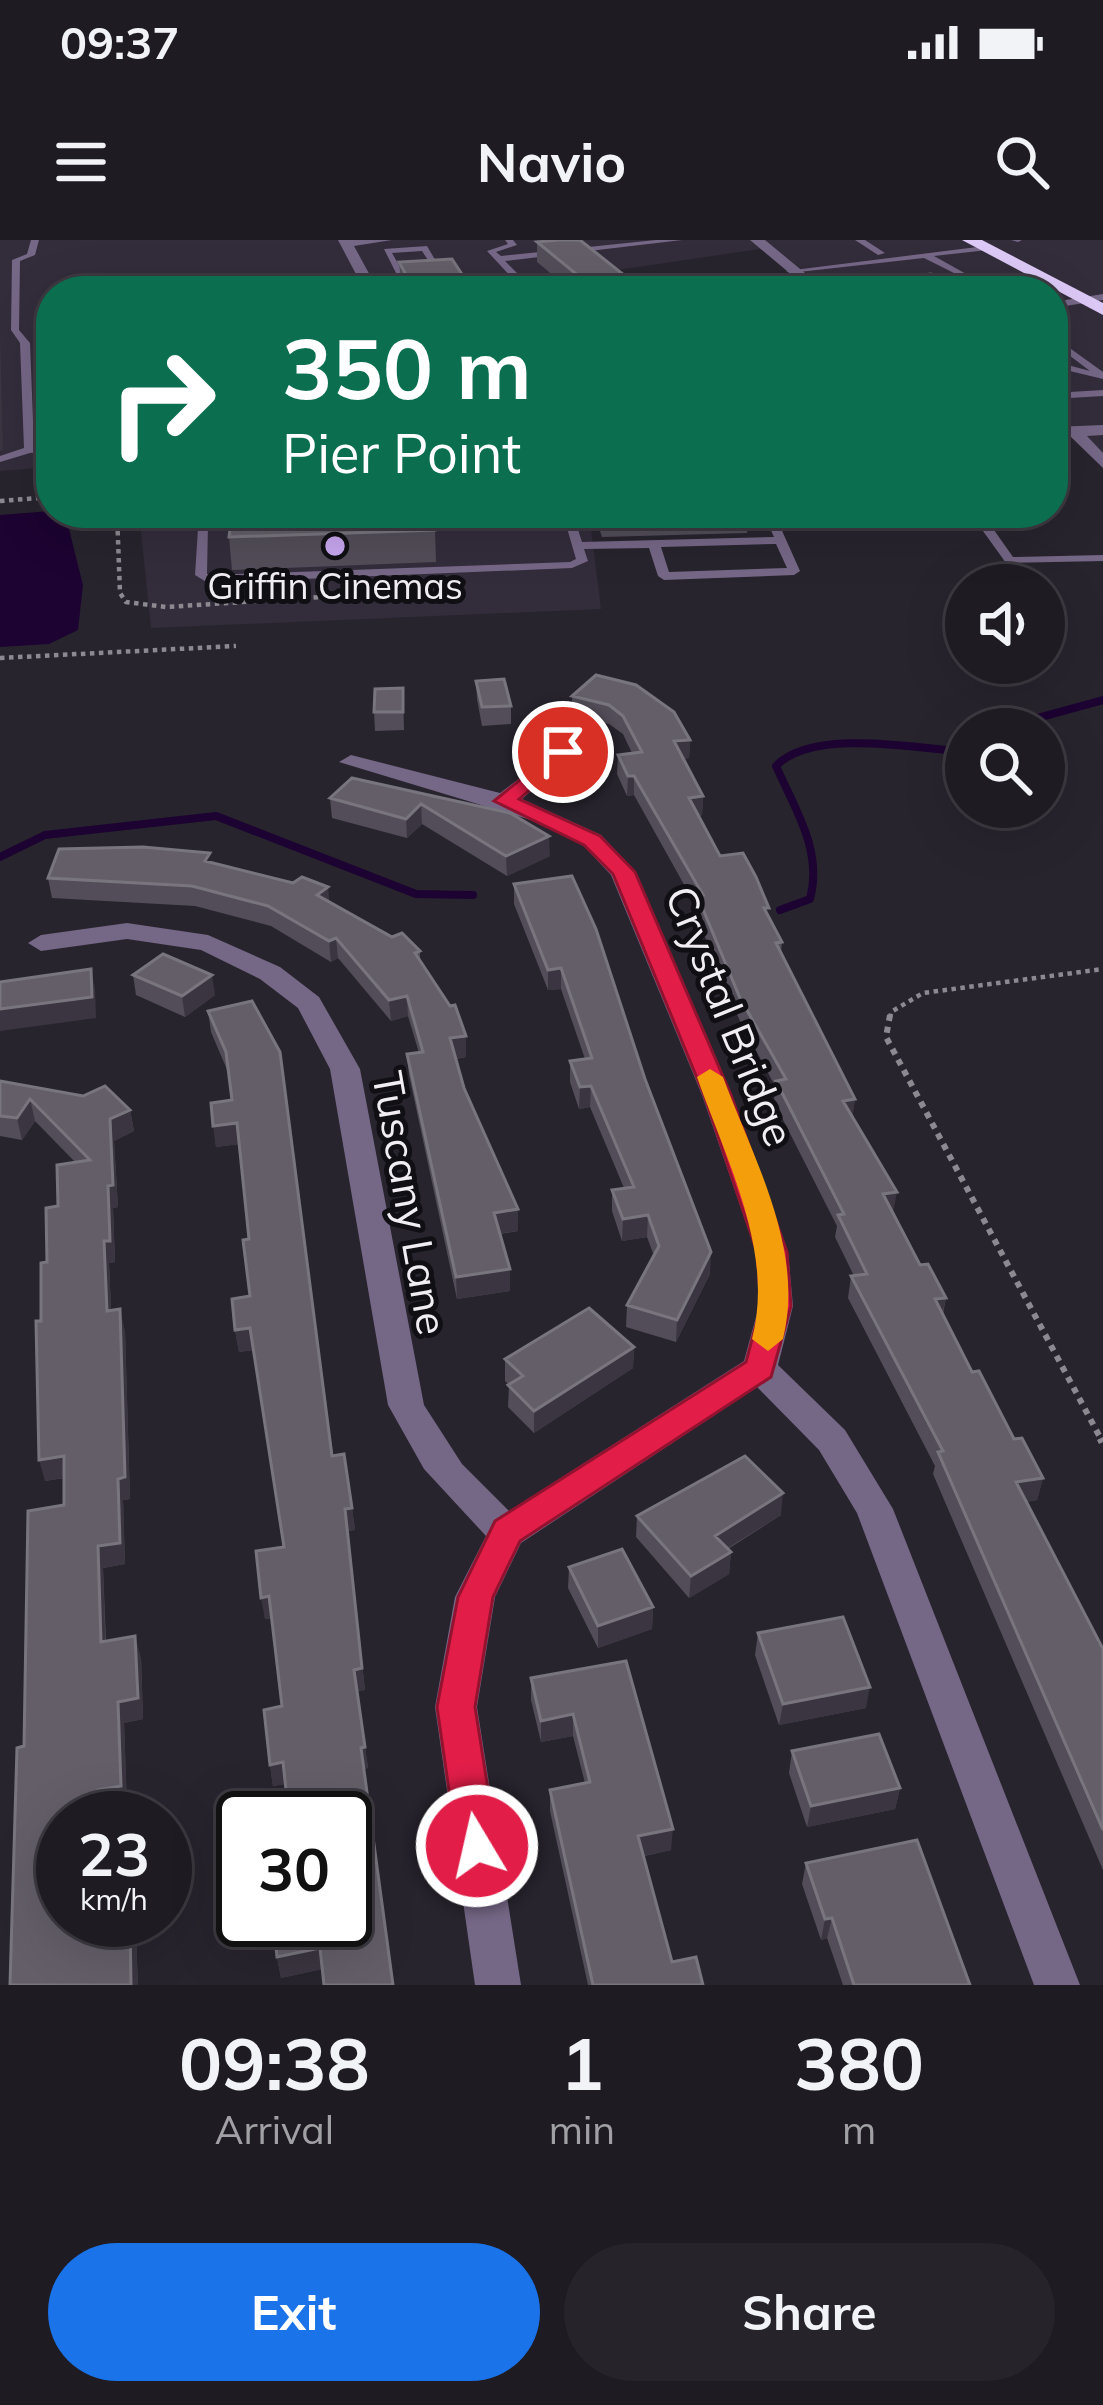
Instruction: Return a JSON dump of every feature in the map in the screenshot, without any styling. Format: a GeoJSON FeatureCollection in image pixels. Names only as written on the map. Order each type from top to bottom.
{"type":"FeatureCollection","features":[{"type":"Feature","properties":{"kind":"highway"},"geometry":{"type":"LineString","coordinates":[[977,244],[1046,276]]}},
{"type":"Feature","properties":{"kind":"highway"},"geometry":{"type":"LineString","coordinates":[[1083,275],[1103,286]]}},
{"type":"Feature","properties":{"kind":"highway"},"geometry":{"type":"LineString","coordinates":[[1094,298],[1103,310]]}},
{"type":"Feature","properties":{"kind":"street"},"geometry":{"type":"LineString","coordinates":[[364,276],[346,241],[385,240]]}},
{"type":"Feature","properties":{"kind":"street"},"geometry":{"type":"LineString","coordinates":[[757,240],[799,276]]}},
{"type":"Feature","properties":{"kind":"street"},"geometry":{"type":"LineString","coordinates":[[1068,431],[1103,430]]}},
{"type":"Feature","properties":{"kind":"street"},"geometry":{"type":"LineString","coordinates":[[1074,431],[1103,464]]}},
{"type":"Feature","properties":{"kind":"street"},"geometry":{"type":"LineString","coordinates":[[505,801],[563,752]]}},
{"type":"Feature","properties":{"kind":"street","name":"Crystal Bridge"},"geometry":{"type":"LineString","coordinates":[[351,762],[505,801],[592,840],[623,872],[717,1095],[772,1252],[776,1306],[760,1368]]}},
{"type":"Feature","properties":{"kind":"street","name":"Tuscany Lane"},"geometry":{"type":"LineString","coordinates":[[41,943],[127,931],[208,943],[270,973],[309,1003],[345,1069],[406,1405],[428,1453],[462,1493],[507,1532]]}},
{"type":"Feature","properties":{"kind":"street"},"geometry":{"type":"LineString","coordinates":[[498,1985],[456,1707],[476,1597],[507,1532],[760,1368],[832,1440],[874,1509],[1057,1985]]}},
{"type":"Feature","properties":{"kind":"lane"},"geometry":{"type":"LineString","coordinates":[[29,450],[25,343],[15,330],[16,260],[31,255],[35,240]]}},
{"type":"Feature","properties":{"kind":"lane"},"geometry":{"type":"LineString","coordinates":[[515,276],[491,251],[511,243],[581,240]]}},
{"type":"Feature","properties":{"kind":"lane"},"geometry":{"type":"LineString","coordinates":[[499,259],[677,240]]}},
{"type":"Feature","properties":{"kind":"lane"},"geometry":{"type":"LineString","coordinates":[[859,240],[881,253]]}},
{"type":"Feature","properties":{"kind":"lane"},"geometry":{"type":"LineString","coordinates":[[903,240],[965,276]]}},
{"type":"Feature","properties":{"kind":"lane"},"geometry":{"type":"LineString","coordinates":[[796,274],[977,244]]}},
{"type":"Feature","properties":{"kind":"lane"},"geometry":{"type":"LineString","coordinates":[[405,276],[387,250],[424,248],[443,276]]}},
{"type":"Feature","properties":{"kind":"lane"},"geometry":{"type":"LineString","coordinates":[[796,274],[940,263]]}},
{"type":"Feature","properties":{"kind":"lane"},"geometry":{"type":"LineString","coordinates":[[1068,350],[1103,377]]}},
{"type":"Feature","properties":{"kind":"lane"},"geometry":{"type":"LineString","coordinates":[[1068,368],[1103,377]]}},
{"type":"Feature","properties":{"kind":"lane"},"geometry":{"type":"LineString","coordinates":[[1068,379],[1103,377]]}},
{"type":"Feature","properties":{"kind":"lane"},"geometry":{"type":"LineString","coordinates":[[1068,395],[1103,393]]}},
{"type":"Feature","properties":{"kind":"lane"},"geometry":{"type":"LineString","coordinates":[[0,460],[36,449]]}},
{"type":"Feature","properties":{"kind":"lane"},"geometry":{"type":"LineString","coordinates":[[203,528],[201,575],[208,579],[572,565],[582,561],[573,528]]}},
{"type":"Feature","properties":{"kind":"lane"},"geometry":{"type":"LineString","coordinates":[[654,544],[664,576],[794,572],[776,528]]}},
{"type":"Feature","properties":{"kind":"lane"},"geometry":{"type":"LineString","coordinates":[[987,528],[1010,561],[1103,558]]}},
{"type":"Feature","properties":{"kind":"lane"},"geometry":{"type":"LineString","coordinates":[[578,546],[780,539]]}},
{"type":"Feature","properties":{"kind":"path"},"geometry":{"type":"LineString","coordinates":[[0,501],[36,498]]}},
{"type":"Feature","properties":{"kind":"path"},"geometry":{"type":"LineString","coordinates":[[0,658],[236,646]]}},
{"type":"Feature","properties":{"kind":"path"},"geometry":{"type":"LineString","coordinates":[[1103,969],[923,993],[891,1012],[886,1037],[1103,1442]]}},
{"type":"Feature","properties":{"kind":"shaded area"},"geometry":{"type":"Polygon","coordinates":[[[0,240],[1103,240],[1103,459],[1080,436],[1068,436],[1068,276],[810,276],[773,247],[611,271],[616,276],[36,276],[36,468],[0,471],[0,240]]]}},
{"type":"Feature","properties":{"kind":"shaded area"},"geometry":{"type":"Polygon","coordinates":[[[36,512],[36,528],[69,528],[83,585],[78,630],[49,644],[0,647],[0,515],[36,512]]]}},
{"type":"Feature","properties":{"kind":"shaded area"},"geometry":{"type":"Polygon","coordinates":[[[141,528],[591,528],[601,609],[151,628],[141,528]]]}},
{"type":"Feature","properties":{"kind":"building"},"geometry":{"type":"Polygon","coordinates":[[[580,240],[625,276],[579,276],[537,242],[580,240]]]}},
{"type":"Feature","properties":{"kind":"building"},"geometry":{"type":"Polygon","coordinates":[[[452,259],[463,276],[407,276],[399,262],[452,259]]]}},
{"type":"Feature","properties":{"kind":"building"},"geometry":{"type":"Polygon","coordinates":[[[230,528],[435,530],[229,537],[230,528]]]}},
{"type":"Feature","properties":{"kind":"building"},"geometry":{"type":"Polygon","coordinates":[[[596,675],[636,685],[674,712],[690,740],[674,741],[703,796],[689,798],[720,856],[743,853],[756,877],[769,908],[764,908],[782,942],[776,943],[855,1099],[843,1101],[897,1192],[883,1194],[920,1265],[928,1264],[946,1298],[935,1299],[972,1372],[979,1371],[1014,1439],[1022,1438],[1043,1478],[1016,1482],[1103,1649],[1103,1830],[938,1452],[943,1451],[851,1276],[867,1274],[838,1215],[844,1214],[776,1081],[786,1079],[740,998],[697,895],[703,895],[618,755],[642,752],[623,716],[609,705],[572,696],[596,675]]]}},
{"type":"Feature","properties":{"kind":"building"},"geometry":{"type":"Polygon","coordinates":[[[504,679],[511,706],[482,707],[476,681],[504,679]]]}},
{"type":"Feature","properties":{"kind":"building"},"geometry":{"type":"Polygon","coordinates":[[[403,688],[403,712],[374,712],[375,689],[403,688]]]}},
{"type":"Feature","properties":{"kind":"building"},"geometry":{"type":"Polygon","coordinates":[[[352,778],[510,813],[549,836],[506,856],[421,804],[406,819],[330,798],[352,778]]]}},
{"type":"Feature","properties":{"kind":"building"},"geometry":{"type":"Polygon","coordinates":[[[143,847],[210,853],[205,861],[293,883],[302,877],[328,887],[317,895],[392,937],[402,933],[420,951],[415,953],[450,1006],[455,1005],[466,1036],[450,1038],[464,1088],[518,1209],[494,1213],[510,1269],[456,1277],[407,1054],[423,1052],[407,996],[389,1000],[336,938],[329,941],[268,906],[192,886],[48,878],[59,849],[143,847]]]}},
{"type":"Feature","properties":{"kind":"building"},"geometry":{"type":"Polygon","coordinates":[[[572,876],[596,929],[645,1079],[711,1252],[677,1320],[627,1305],[659,1246],[648,1215],[623,1219],[612,1190],[634,1187],[591,1086],[580,1087],[570,1061],[592,1058],[561,968],[548,970],[514,884],[572,876]]]}},
{"type":"Feature","properties":{"kind":"building"},"geometry":{"type":"Polygon","coordinates":[[[163,954],[212,975],[182,996],[133,975],[163,954]]]}},
{"type":"Feature","properties":{"kind":"building"},"geometry":{"type":"Polygon","coordinates":[[[91,969],[92,997],[0,1009],[0,982],[91,969]]]}},
{"type":"Feature","properties":{"kind":"building"},"geometry":{"type":"Polygon","coordinates":[[[252,1001],[280,1052],[332,1456],[344,1454],[352,1508],[345,1509],[362,1668],[354,1670],[367,1791],[286,1791],[283,1762],[270,1765],[264,1710],[282,1706],[269,1596],[261,1598],[256,1551],[284,1547],[250,1328],[235,1330],[232,1299],[250,1296],[243,1240],[249,1239],[237,1123],[213,1126],[211,1103],[232,1100],[226,1052],[208,1011],[252,1001]]]}},
{"type":"Feature","properties":{"kind":"building"},"geometry":{"type":"Polygon","coordinates":[[[0,1081],[83,1096],[105,1086],[130,1110],[110,1119],[113,1185],[108,1186],[110,1241],[104,1241],[107,1311],[120,1309],[125,1477],[118,1479],[120,1543],[98,1546],[101,1642],[135,1636],[138,1698],[118,1702],[121,1786],[98,1791],[36,1791],[36,1947],[130,1947],[131,1985],[10,1985],[17,1748],[24,1746],[28,1511],[64,1505],[64,1456],[39,1460],[36,1321],[41,1321],[41,1263],[47,1262],[46,1208],[58,1206],[57,1165],[90,1160],[30,1099],[17,1118],[0,1116],[0,1081]]]}},
{"type":"Feature","properties":{"kind":"building"},"geometry":{"type":"Polygon","coordinates":[[[589,1308],[634,1347],[534,1411],[508,1385],[523,1376],[505,1359],[589,1308]]]}},
{"type":"Feature","properties":{"kind":"building"},"geometry":{"type":"Polygon","coordinates":[[[745,1456],[783,1493],[715,1536],[731,1552],[691,1576],[637,1516],[745,1456]]]}},
{"type":"Feature","properties":{"kind":"building"},"geometry":{"type":"Polygon","coordinates":[[[622,1549],[653,1607],[598,1626],[569,1567],[622,1549]]]}},
{"type":"Feature","properties":{"kind":"building"},"geometry":{"type":"Polygon","coordinates":[[[843,1617],[870,1687],[783,1704],[758,1633],[843,1617]]]}},
{"type":"Feature","properties":{"kind":"building"},"geometry":{"type":"Polygon","coordinates":[[[626,1661],[673,1829],[638,1836],[672,1962],[696,1957],[703,1985],[593,1985],[550,1790],[590,1782],[573,1714],[541,1721],[531,1678],[626,1661]]]}},
{"type":"Feature","properties":{"kind":"building"},"geometry":{"type":"Polygon","coordinates":[[[879,1734],[900,1788],[811,1806],[792,1751],[879,1734]]]}},
{"type":"Feature","properties":{"kind":"building"},"geometry":{"type":"Polygon","coordinates":[[[372,1829],[393,1985],[324,1985],[320,1948],[277,1957],[276,1947],[372,1947],[372,1829]]]}},
{"type":"Feature","properties":{"kind":"building"},"geometry":{"type":"Polygon","coordinates":[[[917,1840],[970,1985],[854,1985],[832,1918],[825,1919],[806,1863],[917,1840]]]}},
{"type":"Feature","properties":{"kind":"waterway"},"geometry":{"type":"LineString","coordinates":[[1065,710],[1103,700]]}},
{"type":"Feature","properties":{"kind":"waterway"},"geometry":{"type":"LineString","coordinates":[[780,910],[810,899],[813,864],[805,831],[776,766],[792,754],[839,744],[945,750]]}},
{"type":"Feature","properties":{"kind":"waterway"},"geometry":{"type":"LineString","coordinates":[[0,857],[45,835],[216,816],[416,894],[473,895]]}},
{"type":"Feature","properties":{"kind":"slow traffic"},"geometry":{"type":"LineString","coordinates":[[710,1077],[772,1252],[776,1306],[768,1339]]}},
{"type":"Feature","properties":{"kind":"place","name":"Griffin Cinemas"},"geometry":{"type":"Point","coordinates":[335,546]}},
{"type":"Feature","properties":{"kind":"route"},"geometry":{"type":"LineString","coordinates":[[477,1846],[456,1707],[476,1597],[507,1532],[760,1368],[776,1306],[772,1252],[717,1095],[623,872],[592,840],[505,801],[563,752]]}}]}
